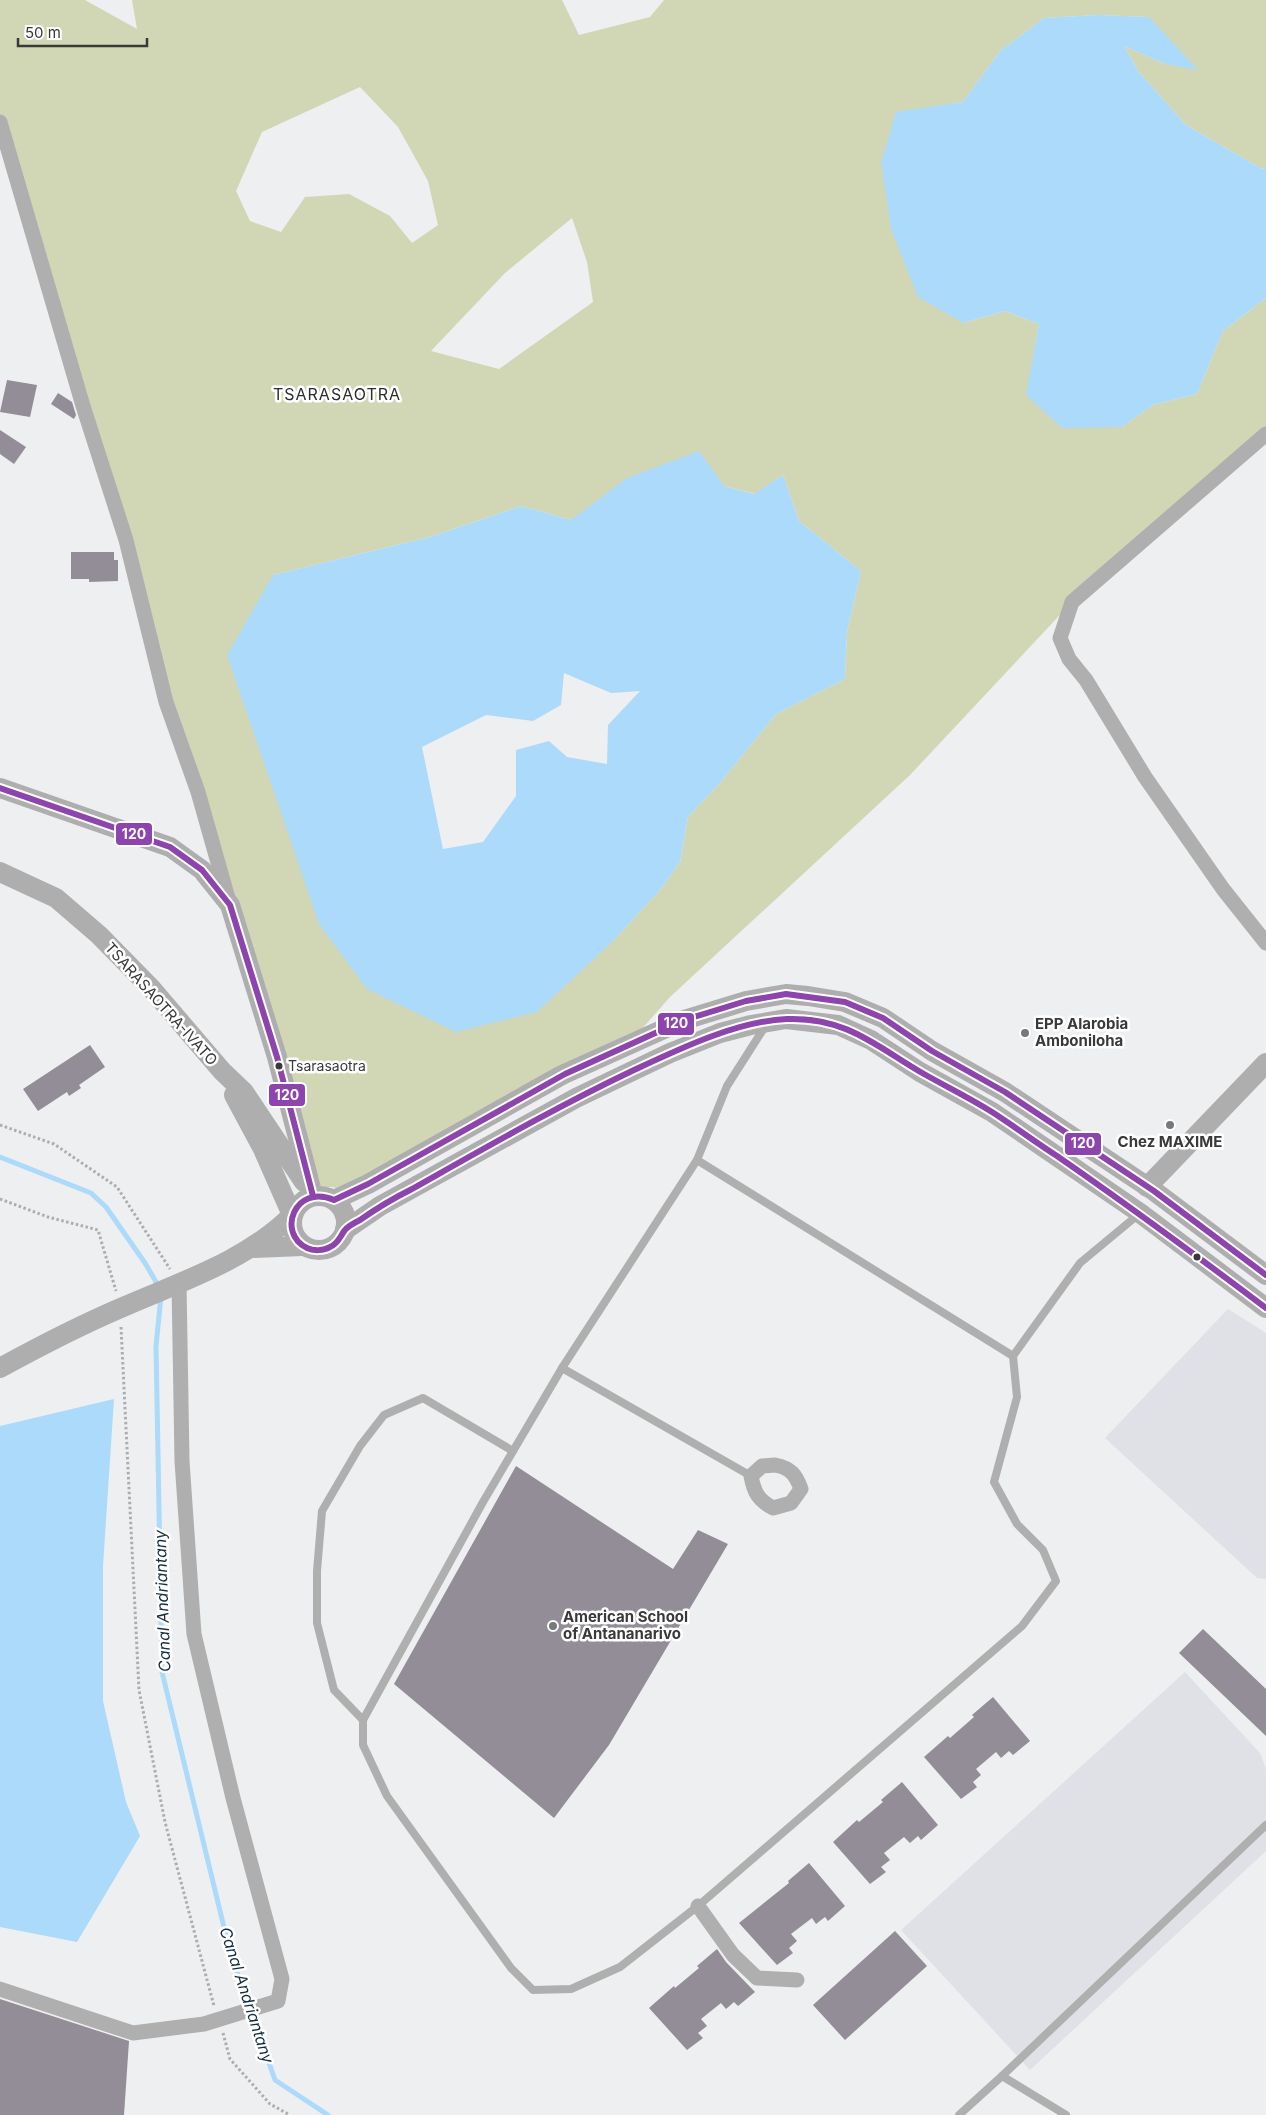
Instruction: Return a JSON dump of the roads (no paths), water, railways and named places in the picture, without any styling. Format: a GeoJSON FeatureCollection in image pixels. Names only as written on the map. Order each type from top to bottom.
{"type":"FeatureCollection","features":[{"type":"Feature","properties":{"kind":"main road"},"geometry":{"type":"LineString","coordinates":[[0,788],[170,847],[202,870],[230,905],[288,1097],[313,1196]]}},
{"type":"Feature","properties":{"kind":"main road","name":"TSARASAOTRA-IVATO"},"geometry":{"type":"LineString","coordinates":[[0,872],[56,898],[99,935],[151,988],[222,1071]]}},
{"type":"Feature","properties":{"kind":"main road"},"geometry":{"type":"LineString","coordinates":[[334,1200],[368,1184],[562,1075],[599,1058],[684,1020],[746,1001],[786,994],[845,1002],[882,1018],[932,1051],[1004,1092],[1147,1187],[1266,1275]]}},
{"type":"Feature","properties":{"kind":"main road"},"geometry":{"type":"LineString","coordinates":[[345,1230],[380,1206],[576,1098],[692,1043],[751,1025],[786,1018],[838,1025],[871,1040],[920,1072],[992,1112],[1135,1209],[1266,1308]]}},
{"type":"Feature","properties":{"kind":"main road"},"geometry":{"type":"LineString","coordinates":[[1147,1187],[1266,1063]]}},
{"type":"Feature","properties":{"kind":"main road"},"geometry":{"type":"LineString","coordinates":[[222,1071],[244,1092],[256,1108],[313,1196]]}},
{"type":"Feature","properties":{"kind":"main road"},"geometry":{"type":"LineString","coordinates":[[222,1071],[264,1149],[292,1216],[293,1232],[303,1246]]}},
{"type":"Feature","properties":{"kind":"main road"},"geometry":{"type":"LineString","coordinates":[[256,1108],[288,1097]]}},
{"type":"Feature","properties":{"kind":"main road"},"geometry":{"type":"LineString","coordinates":[[0,1368],[120,1308],[179,1283],[252,1248],[292,1216],[300,1202],[313,1196],[327,1197],[334,1200],[341,1205],[345,1213],[347,1221],[345,1230],[336,1244],[328,1249],[320,1250],[303,1246],[252,1248]]}},
{"type":"Feature","properties":{"kind":"street"},"geometry":{"type":"LineString","coordinates":[[0,122],[15,180],[80,397],[126,540],[166,702],[198,792],[230,905]]}},
{"type":"Feature","properties":{"kind":"street"},"geometry":{"type":"LineString","coordinates":[[1266,434],[1072,602],[1060,638],[1069,659],[1086,680],[1144,777],[1223,889],[1266,943]]}},
{"type":"Feature","properties":{"kind":"street"},"geometry":{"type":"LineString","coordinates":[[0,1989],[133,2032],[204,2024],[278,2001],[282,1979],[233,1798],[194,1634],[182,1461],[179,1283]]}},
{"type":"Feature","properties":{"kind":"street"},"geometry":{"type":"LineString","coordinates":[[698,1906],[733,1955],[757,1978],[797,1980]]}},
{"type":"Feature","properties":{"kind":"lane"},"geometry":{"type":"LineString","coordinates":[[769,1022],[727,1086],[697,1160],[562,1368],[513,1451],[363,1720],[363,1745],[387,1796],[510,1968],[533,1990],[571,1988],[620,1967],[698,1906],[1022,1626],[1056,1582],[1043,1550],[1017,1524],[994,1482],[1017,1397],[1013,1356],[1080,1263],[1135,1209]]}},
{"type":"Feature","properties":{"kind":"lane"},"geometry":{"type":"LineString","coordinates":[[697,1160],[1013,1356]]}},
{"type":"Feature","properties":{"kind":"lane"},"geometry":{"type":"LineString","coordinates":[[562,1368],[751,1476]]}},
{"type":"Feature","properties":{"kind":"lane"},"geometry":{"type":"LineString","coordinates":[[363,1720],[334,1690],[317,1623],[317,1571],[322,1511],[360,1446],[384,1415],[423,1398],[513,1451]]}},
{"type":"Feature","properties":{"kind":"lane"},"geometry":{"type":"LineString","coordinates":[[959,2115],[1266,1825]]}},
{"type":"Feature","properties":{"kind":"lane"},"geometry":{"type":"LineString","coordinates":[[1002,2076],[1066,2115]]}},
{"type":"Feature","properties":{"kind":"water"},"geometry":{"type":"Polygon","coordinates":[[[1098,15],[1149,17],[1198,70],[1165,64],[1124,46],[1138,71],[1186,125],[1260,168],[1266,169],[1266,298],[1223,331],[1197,394],[1153,405],[1122,427],[1062,428],[1026,395],[1039,324],[1005,311],[963,323],[918,297],[891,229],[881,162],[896,112],[963,102],[1000,51],[1044,18],[1098,15]]]}},
{"type":"Feature","properties":{"kind":"water"},"geometry":{"type":"Polygon","coordinates":[[[699,451],[724,486],[754,494],[783,475],[799,521],[861,571],[847,632],[845,679],[776,714],[720,783],[688,817],[680,862],[661,889],[614,940],[537,1012],[456,1032],[367,989],[319,924],[227,655],[273,575],[430,537],[521,506],[571,520],[627,478],[699,451]],[[564,673],[561,705],[533,721],[486,715],[422,747],[443,849],[483,842],[516,796],[516,750],[549,741],[567,757],[607,764],[608,725],[640,691],[611,693],[564,673]]]}},
{"type":"Feature","properties":{"kind":"water"},"geometry":{"type":"Polygon","coordinates":[[[114,1399],[103,1566],[103,1701],[126,1802],[140,1836],[77,1942],[0,1927],[0,1426],[114,1399]]]}},
{"type":"Feature","properties":{"kind":"waterway","name":"Canal Andriantany"},"geometry":{"type":"LineString","coordinates":[[0,1157],[91,1193],[106,1207],[145,1263],[159,1287]]}},
{"type":"Feature","properties":{"kind":"waterway","name":"Canal Andriantany"},"geometry":{"type":"LineString","coordinates":[[161,1296],[156,1346],[162,1672],[230,1952],[275,2080],[328,2115]]}},
{"type":"Feature","properties":{"kind":"place","name":"EPP Alarobia Amboniloha"},"geometry":{"type":"Point","coordinates":[1025,1033]}},
{"type":"Feature","properties":{"kind":"place","name":"Tsarasaotra"},"geometry":{"type":"Point","coordinates":[279,1066]}},
{"type":"Feature","properties":{"kind":"place","name":"Chez MAXIME"},"geometry":{"type":"Point","coordinates":[1170,1125]}},
{"type":"Feature","properties":{"kind":"place","name":"American School of Antananarivo"},"geometry":{"type":"Point","coordinates":[553,1626]}},
{"type":"Feature","properties":{"kind":"district","name":"TSARASAOTRA"},"geometry":{"type":"Point","coordinates":[337,394]}}]}
